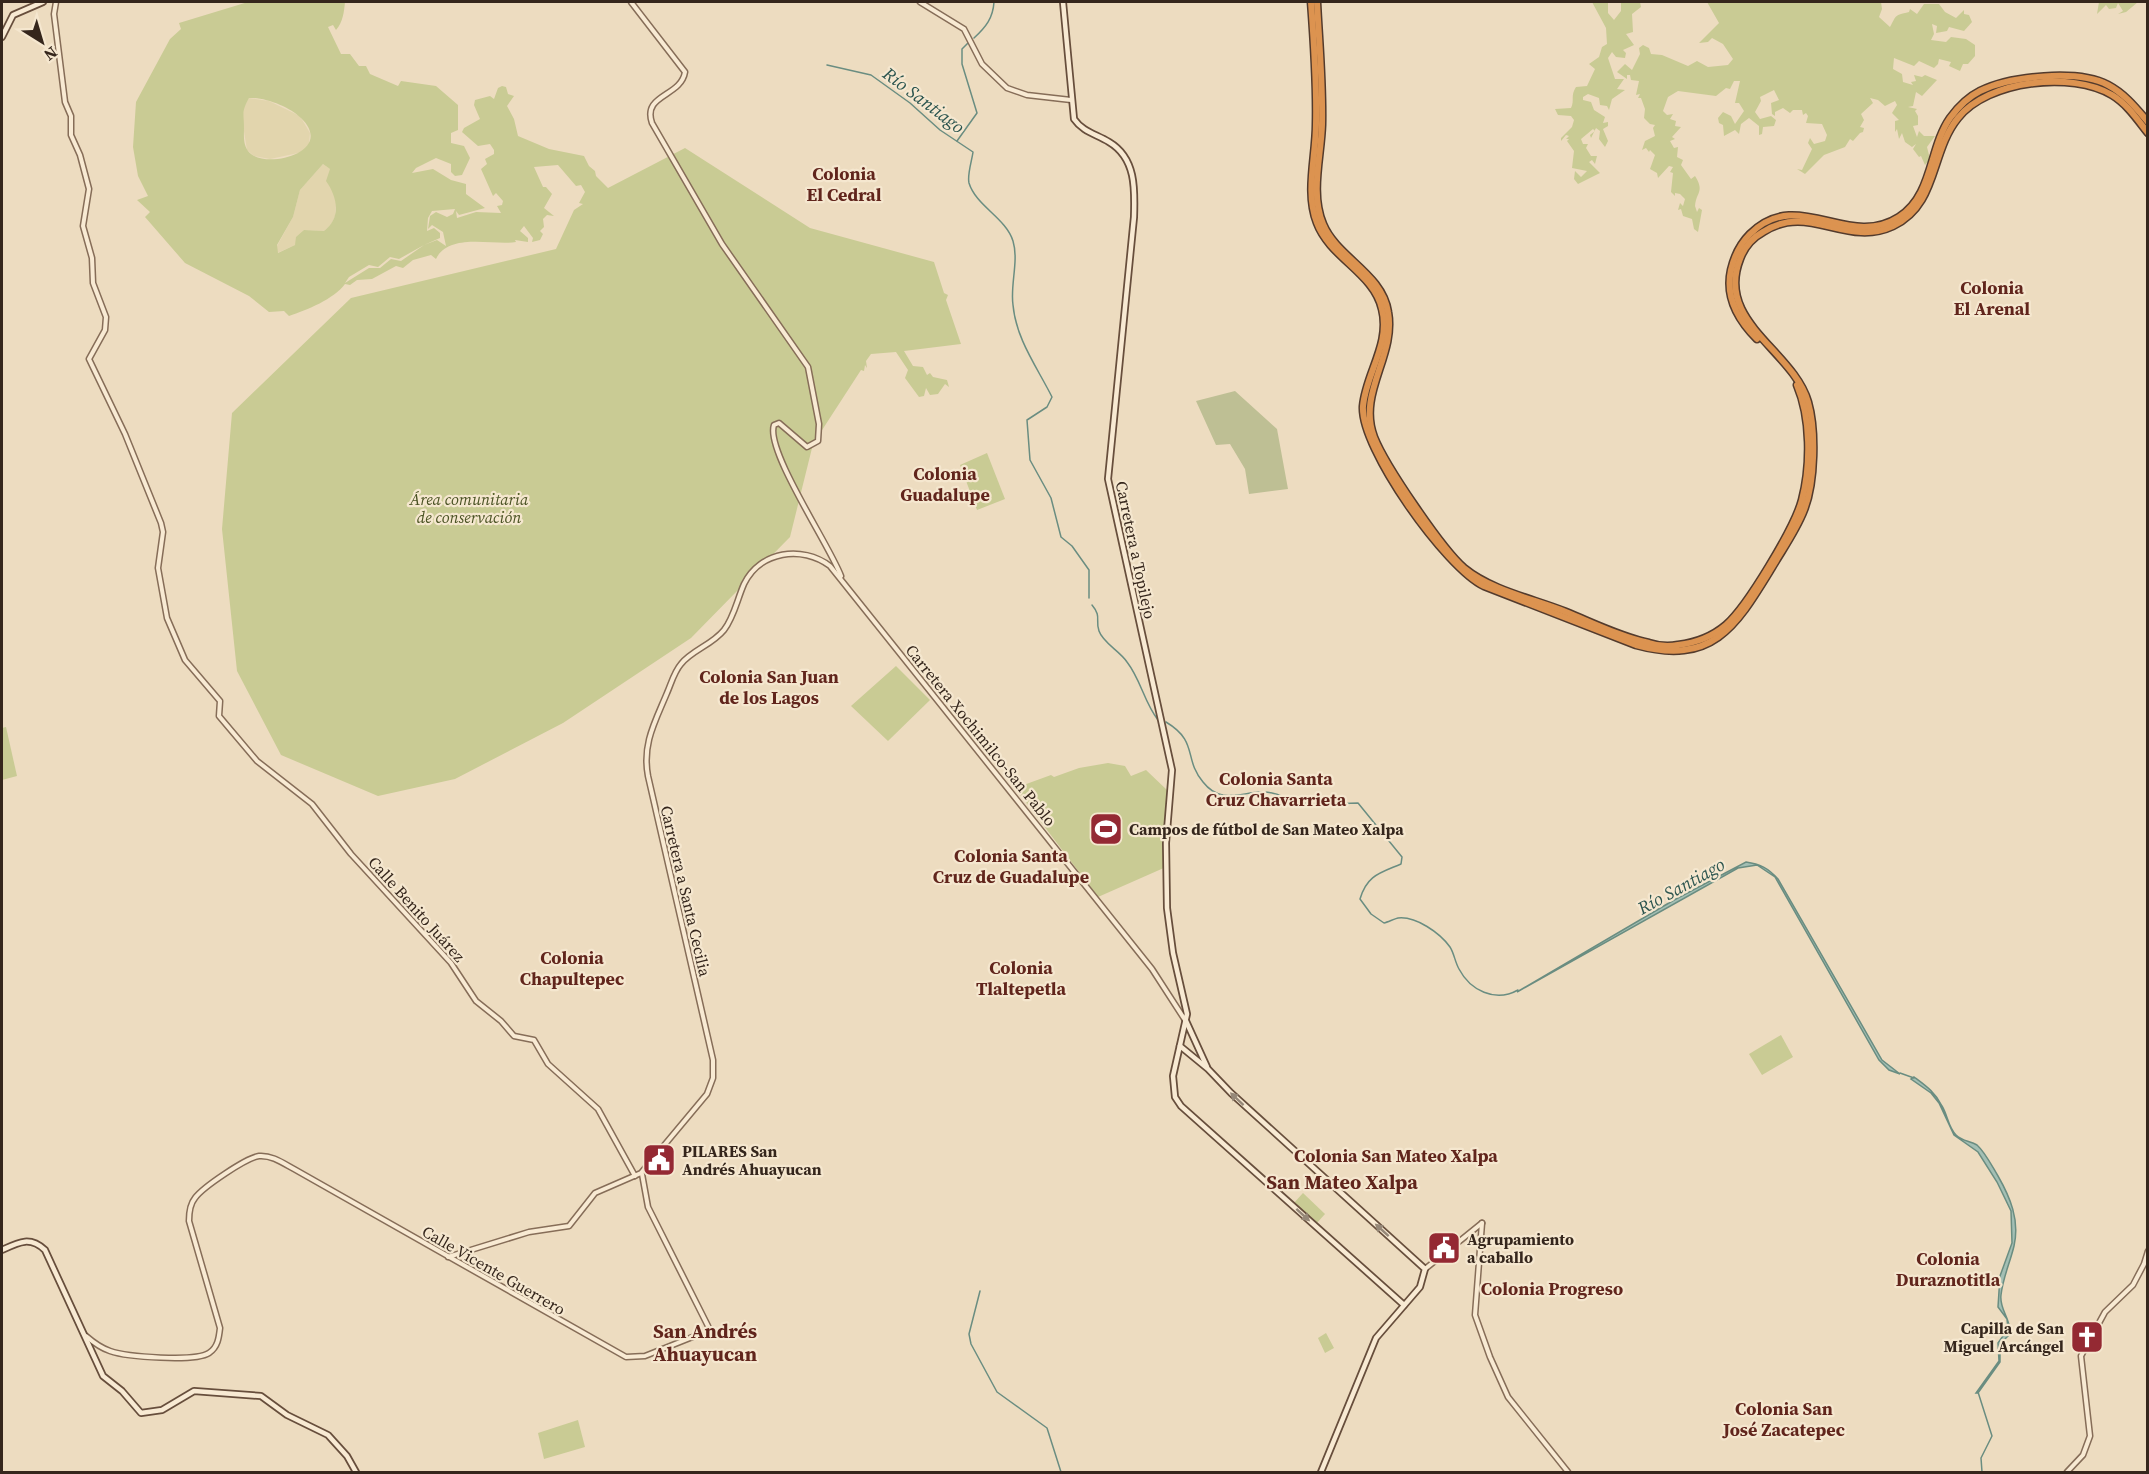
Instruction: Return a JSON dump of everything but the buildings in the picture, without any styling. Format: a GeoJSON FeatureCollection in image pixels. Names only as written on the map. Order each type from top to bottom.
{"type":"FeatureCollection","features":[{"type":"Feature","properties":{"kind":"highway"},"geometry":{"type":"LineString","coordinates":[[1311,2],[1316,124],[1311,188],[1314,215],[1326,240],[1373,290],[1381,303],[1384,318],[1382,343],[1363,405],[1370,443],[1423,524],[1448,558],[1466,575],[1484,586],[1636,645],[1656,650],[1682,650],[1707,643],[1726,632],[1740,619],[1798,524],[1808,498],[1813,436],[1807,398],[1790,367],[1746,319],[1736,295],[1735,282],[1739,262],[1752,240],[1771,227],[1792,220],[1813,221],[1859,233],[1879,231],[1903,221],[1916,210],[1926,195],[1952,126],[1969,106],[1990,93],[2061,81],[2091,85],[2114,96],[2126,106],[2148,133]]}},
{"type":"Feature","properties":{"kind":"highway"},"geometry":{"type":"LineString","coordinates":[[1317,2],[1322,114],[1317,200],[1319,211],[1325,230],[1335,243],[1377,285],[1389,314],[1388,339],[1370,399],[1370,421],[1375,439],[1429,523],[1467,570],[1527,597],[1657,645],[1679,645],[1694,641],[1728,623],[1743,604],[1783,540],[1803,496],[1808,429],[1804,401],[1784,366],[1742,323],[1732,296],[1731,268],[1746,239],[1765,222],[1787,215],[1808,215],[1860,228],[1875,227],[1900,217],[1918,199],[1941,134],[1950,118],[1971,97],[1990,87],[2060,75],[2091,78],[2120,93],[2148,122]]}},
{"type":"Feature","properties":{"kind":"main road"},"geometry":{"type":"LineString","coordinates":[[2,37],[13,15],[43,2]]}},
{"type":"Feature","properties":{"kind":"main road","name":"Carretera a Topilejo"},"geometry":{"type":"LineString","coordinates":[[1063,2],[1071,100],[1077,124],[1119,150],[1131,168],[1134,183],[1134,217],[1108,478],[1172,770],[1166,843],[1167,908],[1186,1021]]}},
{"type":"Feature","properties":{"kind":"main road"},"geometry":{"type":"LineString","coordinates":[[1186,1021],[1173,1085],[1175,1097],[1181,1106],[1404,1305]]}},
{"type":"Feature","properties":{"kind":"main road"},"geometry":{"type":"LineString","coordinates":[[1186,1021],[1208,1069]]}},
{"type":"Feature","properties":{"kind":"main road"},"geometry":{"type":"LineString","coordinates":[[1180,1046],[1208,1069],[1231,1094],[1425,1269],[1420,1287],[1376,1338],[1321,1473]]}},
{"type":"Feature","properties":{"kind":"main road"},"geometry":{"type":"LineString","coordinates":[[2,1250],[25,1240],[34,1242],[45,1250],[103,1376],[122,1391],[144,1414],[167,1408],[194,1391],[261,1396],[288,1415],[328,1435],[347,1456],[356,1473]]}},
{"type":"Feature","properties":{"kind":"street","name":"Calle Benito Juárez"},"geometry":{"type":"LineString","coordinates":[[56,2],[54,14],[65,102],[71,117],[71,135],[80,155],[89,189],[83,226],[92,258],[93,283],[106,317],[105,330],[88,359],[125,434],[161,523],[163,536],[158,568],[167,618],[185,660],[220,701],[218,713],[229,729],[257,761],[307,799],[360,865],[451,963],[476,1001],[501,1021],[514,1036],[534,1040],[548,1064],[577,1093],[595,1105],[611,1128],[635,1176]]}},
{"type":"Feature","properties":{"kind":"street"},"geometry":{"type":"LineString","coordinates":[[631,2],[684,66],[685,76],[681,85],[654,102],[650,118],[722,244],[808,367],[819,424],[818,441],[807,447],[779,423],[774,425],[772,432],[786,471],[842,580]]}},
{"type":"Feature","properties":{"kind":"street"},"geometry":{"type":"LineString","coordinates":[[920,2],[957,23],[972,40],[982,64],[1007,88],[1027,95],[1071,100]]}},
{"type":"Feature","properties":{"kind":"street","name":"Carretera a Santa Cecilia"},"geometry":{"type":"LineString","coordinates":[[448,1257],[508,1238],[569,1226],[595,1193],[642,1173],[700,1104],[710,1087],[713,1070],[648,776],[646,759],[648,737],[681,663],[714,640],[725,629],[745,582],[766,561],[780,555],[805,553],[824,561],[842,580]]}},
{"type":"Feature","properties":{"kind":"street","name":"Carretera Xochimilco-San Pablo"},"geometry":{"type":"LineString","coordinates":[[842,580],[1152,969],[1186,1021]]}},
{"type":"Feature","properties":{"kind":"street","name":"Calle Vicente Guerrero"},"geometry":{"type":"LineString","coordinates":[[86,1336],[104,1349],[122,1354],[184,1357],[200,1356],[211,1351],[217,1343],[220,1328],[189,1221],[190,1209],[200,1193],[240,1165],[254,1157],[273,1157],[626,1357],[645,1356],[710,1330],[648,1207],[642,1173]]}},
{"type":"Feature","properties":{"kind":"street"},"geometry":{"type":"LineString","coordinates":[[1425,1269],[1482,1223],[1475,1315],[1503,1388],[1521,1416],[1546,1443],[1568,1473]]}},
{"type":"Feature","properties":{"kind":"street"},"geometry":{"type":"LineString","coordinates":[[2067,1473],[2083,1455],[2090,1436],[2081,1356],[2105,1312],[2133,1284],[2148,1251]]}},
{"type":"Feature","properties":{"kind":"shaded area"},"geometry":{"type":"Polygon","coordinates":[[[249,98],[269,101],[300,116],[310,133],[309,144],[303,152],[270,159],[254,156],[247,150],[241,113],[249,98]]]}},
{"type":"Feature","properties":{"kind":"shaded area"},"geometry":{"type":"Polygon","coordinates":[[[323,164],[330,169],[336,203],[335,216],[331,225],[324,231],[304,230],[295,245],[277,253],[277,246],[293,217],[300,190],[323,164]]]}},
{"type":"Feature","properties":{"kind":"shaded area"},"geometry":{"type":"Polygon","coordinates":[[[1746,862],[1756,864],[1764,867],[1778,879],[1882,1060],[1900,1074],[1889,1070],[1879,1060],[1775,877],[1757,865],[1738,868],[1517,992],[1674,900],[1746,862]]]}},
{"type":"Feature","properties":{"kind":"shaded area"},"geometry":{"type":"Polygon","coordinates":[[[1914,1077],[1936,1097],[1956,1135],[1977,1145],[1986,1155],[2006,1192],[2015,1218],[2016,1236],[2001,1295],[2009,1323],[2010,1334],[2000,1344],[2000,1362],[1978,1393],[1976,1393],[1999,1361],[1998,1343],[2008,1329],[2007,1319],[1998,1307],[2000,1276],[2012,1243],[2011,1211],[1997,1182],[1978,1152],[1954,1135],[1939,1103],[1931,1093],[1911,1079],[1914,1077]]]}},
{"type":"Feature","properties":{"kind":"green space","name":"Área comunitaria de conservación"},"geometry":{"type":"Polygon","coordinates":[[[248,2],[345,2],[343,17],[336,30],[333,25],[328,27],[341,54],[350,54],[359,66],[366,66],[370,74],[398,86],[401,81],[436,86],[458,105],[458,130],[451,133],[451,143],[464,146],[470,158],[462,175],[455,176],[451,172],[451,164],[436,158],[416,168],[412,173],[433,169],[451,180],[466,184],[466,194],[485,208],[459,215],[456,211],[457,218],[476,212],[501,213],[497,206],[502,205],[503,201],[496,193],[493,196],[481,169],[487,164],[485,159],[494,154],[494,150],[490,144],[478,146],[462,132],[464,128],[480,119],[474,105],[475,100],[490,96],[494,99],[498,88],[502,86],[506,87],[508,94],[514,96],[507,106],[514,119],[518,136],[549,149],[584,156],[596,176],[608,188],[685,148],[810,228],[934,262],[944,293],[948,295],[946,300],[961,344],[904,351],[913,366],[923,367],[927,375],[930,373],[933,377],[947,380],[949,387],[945,384],[938,394],[930,395],[926,388],[924,396],[919,397],[905,378],[908,370],[896,352],[871,354],[866,361],[867,368],[865,365],[864,371],[861,370],[813,444],[790,537],[691,638],[563,723],[455,779],[378,796],[281,755],[237,671],[222,529],[232,413],[351,298],[556,249],[574,210],[583,204],[579,203],[585,192],[581,185],[576,186],[558,165],[534,167],[543,187],[546,187],[552,194],[544,208],[554,216],[547,215],[543,219],[544,227],[540,231],[543,234],[540,240],[532,242],[533,238],[524,226],[520,231],[528,238],[528,242],[515,240],[516,242],[507,243],[461,243],[442,251],[436,259],[431,255],[413,260],[403,268],[396,266],[372,279],[357,280],[350,285],[345,284],[327,299],[296,314],[289,316],[284,311],[269,312],[249,296],[185,263],[145,217],[150,212],[137,200],[148,196],[138,176],[133,147],[136,102],[170,39],[181,29],[179,23],[248,2]],[[249,98],[243,113],[245,143],[248,151],[256,157],[280,159],[304,149],[310,141],[310,130],[301,118],[290,110],[262,99],[249,98]],[[323,164],[300,190],[293,217],[277,245],[278,253],[295,245],[296,237],[304,230],[324,231],[333,220],[335,201],[326,181],[330,169],[323,164]],[[455,209],[432,211],[428,218],[427,231],[434,228],[440,233],[440,238],[424,245],[437,240],[446,246],[443,232],[432,225],[428,229],[430,216],[436,212],[447,217],[453,214],[455,209]],[[424,245],[399,259],[390,257],[378,267],[369,265],[349,277],[345,283],[369,268],[380,268],[391,259],[401,261],[424,245]]]}},
{"type":"Feature","properties":{"kind":"green space"},"geometry":{"type":"Polygon","coordinates":[[[1592,2],[1608,2],[1608,13],[1614,20],[1621,11],[1621,2],[1640,2],[1641,7],[1632,14],[1633,32],[1626,34],[1634,45],[1623,50],[1626,53],[1625,58],[1616,57],[1612,52],[1608,58],[1615,79],[1624,79],[1617,89],[1625,90],[1612,99],[1609,110],[1607,106],[1600,105],[1599,98],[1588,94],[1583,97],[1583,100],[1591,102],[1594,110],[1605,117],[1603,123],[1608,122],[1608,126],[1603,129],[1608,141],[1605,147],[1599,139],[1600,131],[1596,128],[1595,131],[1593,129],[1581,139],[1583,144],[1588,144],[1586,148],[1591,156],[1597,156],[1595,164],[1592,160],[1589,162],[1600,173],[1578,184],[1574,179],[1575,171],[1581,177],[1587,171],[1572,168],[1574,151],[1567,141],[1569,139],[1566,139],[1569,136],[1566,135],[1561,141],[1561,138],[1572,127],[1574,120],[1571,116],[1558,115],[1555,109],[1571,108],[1576,87],[1587,86],[1595,69],[1589,64],[1599,57],[1602,47],[1607,44],[1606,28],[1592,2]]]}},
{"type":"Feature","properties":{"kind":"green space"},"geometry":{"type":"Polygon","coordinates":[[[1707,2],[1881,2],[1882,9],[1879,17],[1890,27],[1896,16],[1909,12],[1910,9],[1917,14],[1924,4],[1939,4],[1945,12],[1956,18],[1964,10],[1964,14],[1969,15],[1972,22],[1964,31],[1949,27],[1947,31],[1936,33],[1937,26],[1932,24],[1934,34],[1931,40],[1946,42],[1951,37],[1966,39],[1975,45],[1975,56],[1968,64],[1963,64],[1960,71],[1949,66],[1951,62],[1939,59],[1934,68],[1919,61],[1914,66],[1894,58],[1893,69],[1902,74],[1903,82],[1913,85],[1911,82],[1916,81],[1914,75],[1922,77],[1925,75],[1937,80],[1922,96],[1916,92],[1913,106],[1908,107],[1917,109],[1915,111],[1918,116],[1918,125],[1913,126],[1917,137],[1919,131],[1924,136],[1935,136],[1927,147],[1930,159],[1925,165],[1921,156],[1919,157],[1913,149],[1916,144],[1912,147],[1905,142],[1902,133],[1899,139],[1897,129],[1895,132],[1895,121],[1899,120],[1892,113],[1897,105],[1895,101],[1885,106],[1878,100],[1870,98],[1873,103],[1861,114],[1864,120],[1860,127],[1864,128],[1863,132],[1853,141],[1850,139],[1845,147],[1824,155],[1805,174],[1797,169],[1802,170],[1812,149],[1808,143],[1810,138],[1814,144],[1825,141],[1827,135],[1822,124],[1806,123],[1808,116],[1806,113],[1803,115],[1802,110],[1793,110],[1790,113],[1783,108],[1775,112],[1775,116],[1772,114],[1771,103],[1779,100],[1774,90],[1760,97],[1761,101],[1755,112],[1760,119],[1771,116],[1776,120],[1774,126],[1763,127],[1762,134],[1759,135],[1759,126],[1749,118],[1741,124],[1739,134],[1735,130],[1724,136],[1723,125],[1719,123],[1718,118],[1723,112],[1731,116],[1735,124],[1744,111],[1739,103],[1735,103],[1740,81],[1734,81],[1730,89],[1726,88],[1716,96],[1678,91],[1668,97],[1663,111],[1667,115],[1673,114],[1670,119],[1676,121],[1675,126],[1681,127],[1672,137],[1675,139],[1670,141],[1674,148],[1678,147],[1677,157],[1683,160],[1681,165],[1691,179],[1695,176],[1699,185],[1695,206],[1697,212],[1699,208],[1702,210],[1698,232],[1694,229],[1692,219],[1683,216],[1681,209],[1678,210],[1680,203],[1683,206],[1685,199],[1680,194],[1675,193],[1675,196],[1671,192],[1673,173],[1670,172],[1673,167],[1669,166],[1658,178],[1657,173],[1650,169],[1655,155],[1646,148],[1642,150],[1645,141],[1655,136],[1653,128],[1655,125],[1650,124],[1644,118],[1645,109],[1641,98],[1638,98],[1640,94],[1636,95],[1639,81],[1631,80],[1630,75],[1627,75],[1627,79],[1617,72],[1625,64],[1632,70],[1640,54],[1639,48],[1643,45],[1649,48],[1651,54],[1662,55],[1688,66],[1697,61],[1708,67],[1728,65],[1733,59],[1723,44],[1712,38],[1708,42],[1699,43],[1719,23],[1707,2]]]}},
{"type":"Feature","properties":{"kind":"green space"},"geometry":{"type":"Polygon","coordinates":[[[2099,2],[2138,2],[2126,12],[2118,14],[2123,11],[2118,3],[2116,8],[2109,9],[2106,5],[2097,14],[2099,2]]]}},
{"type":"Feature","properties":{"kind":"green space"},"geometry":{"type":"Polygon","coordinates":[[[1235,391],[1277,429],[1288,489],[1249,494],[1245,469],[1230,444],[1216,445],[1196,401],[1235,391]]]}},
{"type":"Feature","properties":{"kind":"green space"},"geometry":{"type":"Polygon","coordinates":[[[987,453],[1005,499],[977,510],[960,465],[987,453]]]}},
{"type":"Feature","properties":{"kind":"green space"},"geometry":{"type":"Polygon","coordinates":[[[896,666],[930,700],[888,741],[851,706],[896,666]]]}},
{"type":"Feature","properties":{"kind":"green space"},"geometry":{"type":"Polygon","coordinates":[[[6,727],[17,776],[2,780],[2,728],[6,727]]]}},
{"type":"Feature","properties":{"kind":"green space","name":"Campos de fútbol de San Mateo Xalpa"},"geometry":{"type":"Polygon","coordinates":[[[1108,763],[1125,766],[1131,776],[1146,770],[1167,790],[1166,867],[1098,897],[1015,788],[1051,775],[1054,777],[1079,768],[1108,763]]]}},
{"type":"Feature","properties":{"kind":"green space"},"geometry":{"type":"Polygon","coordinates":[[[1781,1035],[1793,1057],[1762,1075],[1749,1054],[1781,1035]]]}},
{"type":"Feature","properties":{"kind":"green space"},"geometry":{"type":"Polygon","coordinates":[[[1303,1193],[1325,1214],[1316,1224],[1293,1204],[1303,1193]]]}},
{"type":"Feature","properties":{"kind":"green space"},"geometry":{"type":"Polygon","coordinates":[[[1326,1333],[1334,1348],[1325,1353],[1318,1338],[1326,1333]]]}},
{"type":"Feature","properties":{"kind":"green space"},"geometry":{"type":"Polygon","coordinates":[[[578,1420],[585,1447],[544,1459],[538,1433],[578,1420]]]}},
{"type":"Feature","properties":{"kind":"waterway"},"geometry":{"type":"LineString","coordinates":[[974,38],[988,22],[994,2]]}},
{"type":"Feature","properties":{"kind":"waterway"},"geometry":{"type":"LineString","coordinates":[[957,141],[977,113],[962,64],[962,49],[969,42]]}},
{"type":"Feature","properties":{"kind":"waterway","name":"Río Santiago"},"geometry":{"type":"LineString","coordinates":[[827,65],[871,75],[910,103],[940,130],[973,152],[969,183],[978,199],[1004,225],[1013,241],[1015,257],[1012,297],[1018,330],[1052,397],[1047,407],[1027,420],[1030,460],[1051,498],[1061,537],[1072,546],[1089,570],[1089,598]]}},
{"type":"Feature","properties":{"kind":"waterway","name":"Río Santiago"},"geometry":{"type":"LineString","coordinates":[[1092,605],[1098,615],[1101,635],[1132,669],[1158,720]]}},
{"type":"Feature","properties":{"kind":"waterway","name":"Río Santiago"},"geometry":{"type":"LineString","coordinates":[[1166,722],[1183,736],[1197,773],[1203,782],[1217,793],[1231,796],[1267,792],[1293,801],[1319,805],[1358,803],[1402,857],[1401,864],[1375,876],[1366,885],[1360,899],[1371,914],[1384,923],[1405,918],[1434,931],[1450,947],[1464,976],[1476,988],[1492,995],[1509,994],[1518,990]]}},
{"type":"Feature","properties":{"kind":"waterway","name":"Río Santiago"},"geometry":{"type":"LineString","coordinates":[[1900,1073],[1914,1078]]}},
{"type":"Feature","properties":{"kind":"waterway"},"geometry":{"type":"LineString","coordinates":[[980,1291],[969,1334],[971,1344],[997,1392],[1047,1428],[1061,1472]]}},
{"type":"Feature","properties":{"kind":"waterway","name":"Río Santiago"},"geometry":{"type":"LineString","coordinates":[[1978,1392],[1992,1436],[1981,1458],[1982,1472]]}},
{"type":"Feature","properties":{"kind":"place","name":"Campos de fútbol de San Mateo Xalpa"},"geometry":{"type":"Point","coordinates":[1106,829]}},
{"type":"Feature","properties":{"kind":"place","name":"PILARES San Andrés Ahuayucan"},"geometry":{"type":"Point","coordinates":[659,1160]}},
{"type":"Feature","properties":{"kind":"place","name":"Agrupamiento a caballo"},"geometry":{"type":"Point","coordinates":[1444,1248]}},
{"type":"Feature","properties":{"kind":"place","name":"Capilla de San Miguel Arcángel"},"geometry":{"type":"Point","coordinates":[2087,1337]}},
{"type":"Feature","properties":{"kind":"district","name":"Colonia El Cedral"},"geometry":{"type":"Point","coordinates":[844,183]}},
{"type":"Feature","properties":{"kind":"district","name":"Colonia El Arenal"},"geometry":{"type":"Point","coordinates":[1992,297]}},
{"type":"Feature","properties":{"kind":"district","name":"Colonia Guadalupe"},"geometry":{"type":"Point","coordinates":[945,483]}},
{"type":"Feature","properties":{"kind":"district","name":"Colonia San Juan de los Lagos"},"geometry":{"type":"Point","coordinates":[769,686]}},
{"type":"Feature","properties":{"kind":"district","name":"Colonia Santa Cruz Chavarrieta"},"geometry":{"type":"Point","coordinates":[1276,788]}},
{"type":"Feature","properties":{"kind":"district","name":"Colonia Santa Cruz de Guadalupe"},"geometry":{"type":"Point","coordinates":[1011,865]}},
{"type":"Feature","properties":{"kind":"district","name":"Colonia Chapultepec"},"geometry":{"type":"Point","coordinates":[572,967]}},
{"type":"Feature","properties":{"kind":"district","name":"Colonia Tlaltepetla"},"geometry":{"type":"Point","coordinates":[1021,977]}},
{"type":"Feature","properties":{"kind":"district","name":"Colonia San Mateo Xalpa"},"geometry":{"type":"Point","coordinates":[1396,1155]}},
{"type":"Feature","properties":{"kind":"district","name":"San Mateo Xalpa"},"geometry":{"type":"Point","coordinates":[1342,1182]}},
{"type":"Feature","properties":{"kind":"district","name":"Colonia Duraznotitla"},"geometry":{"type":"Point","coordinates":[1948,1268]}},
{"type":"Feature","properties":{"kind":"district","name":"Colonia Progreso"},"geometry":{"type":"Point","coordinates":[1552,1288]}},
{"type":"Feature","properties":{"kind":"district","name":"San Andrés Ahuayucan"},"geometry":{"type":"Point","coordinates":[705,1342]}},
{"type":"Feature","properties":{"kind":"district","name":"Colonia San José Zacatepec"},"geometry":{"type":"Point","coordinates":[1784,1418]}}]}
